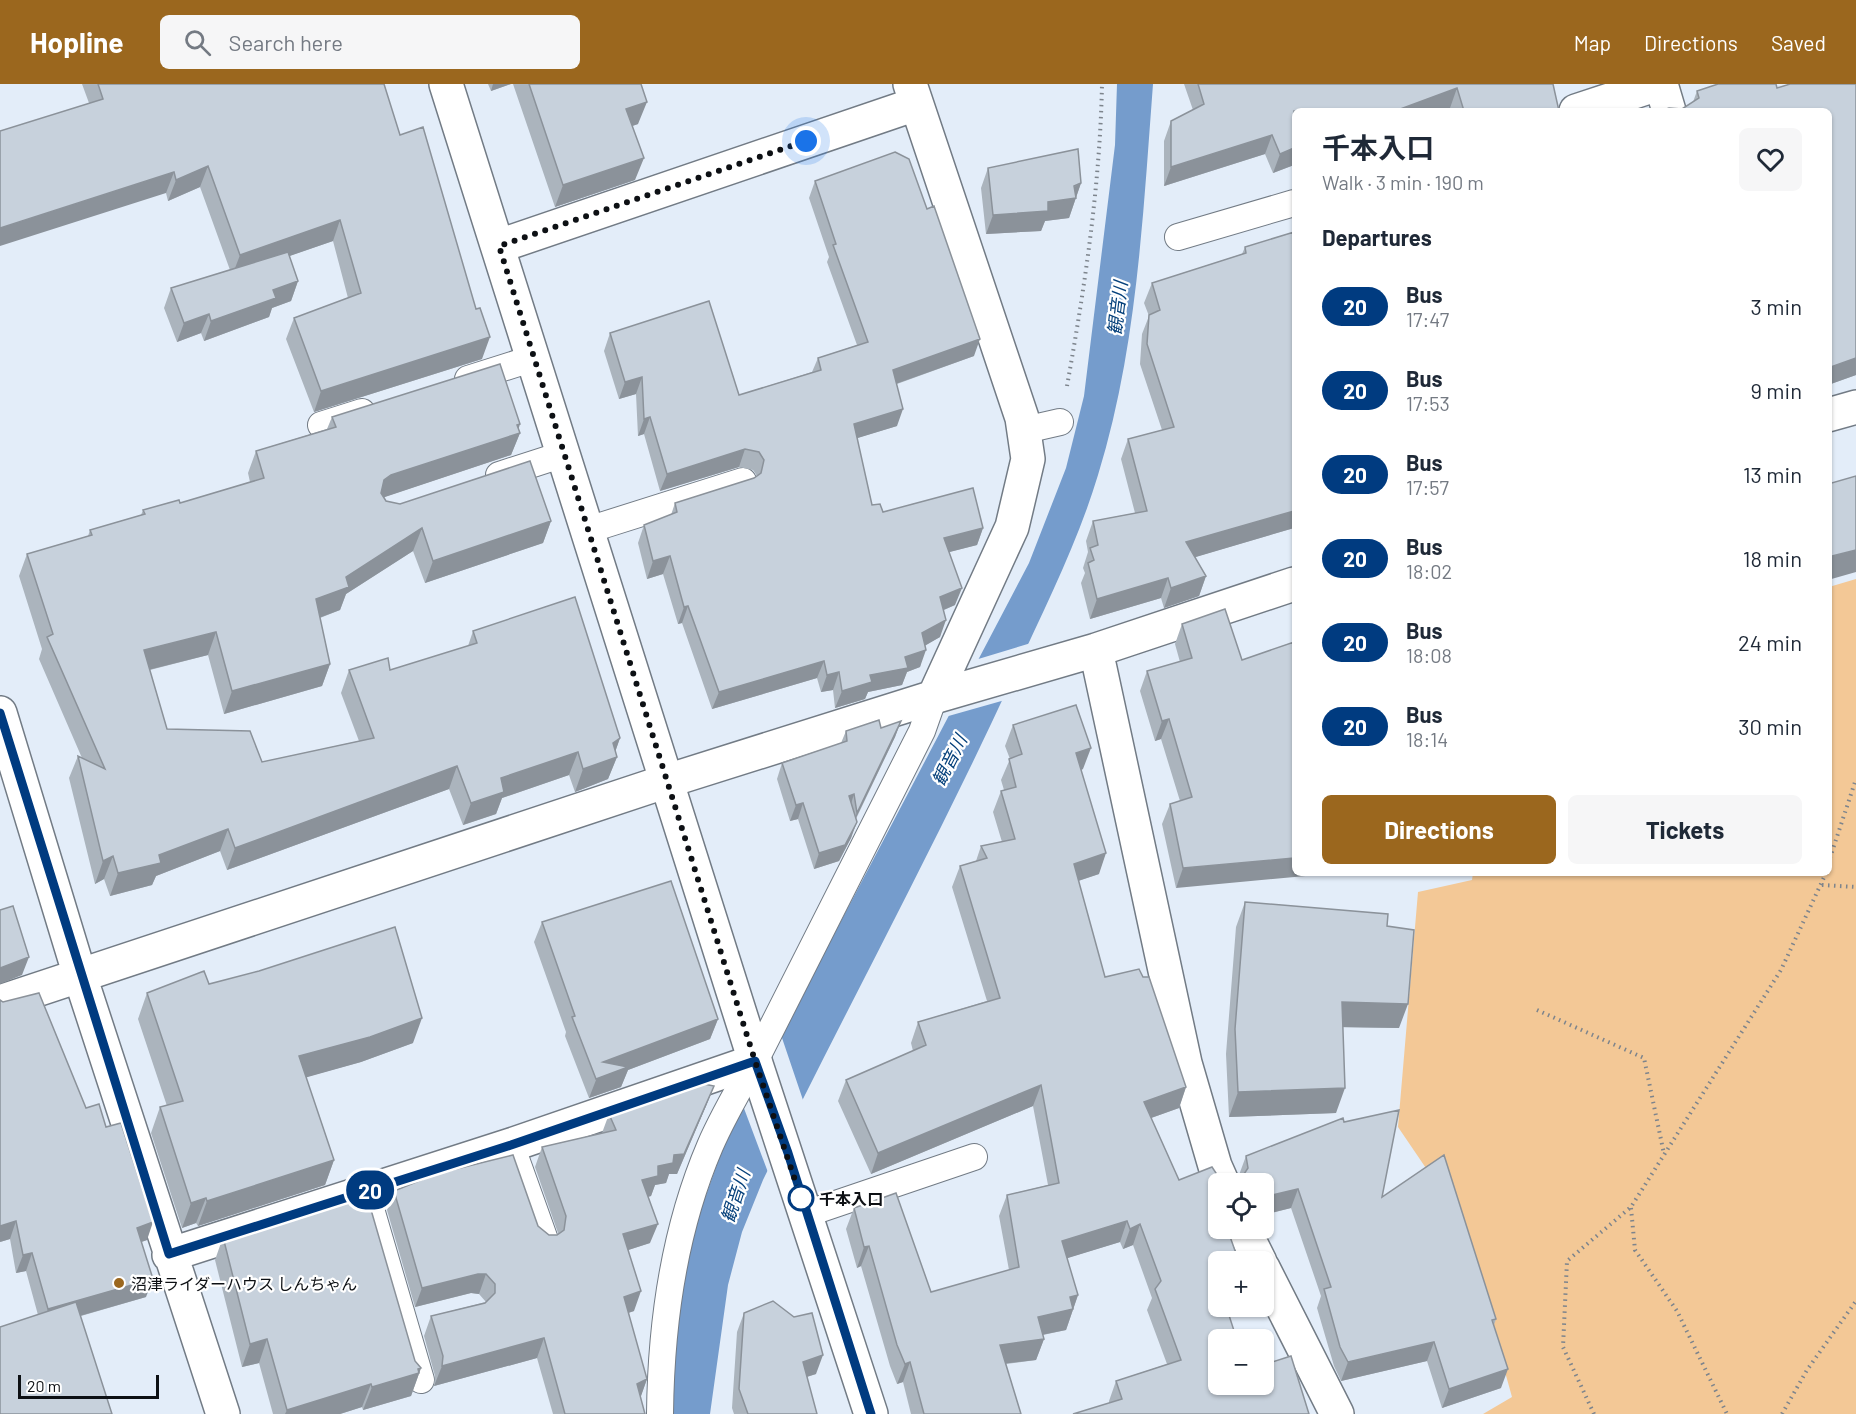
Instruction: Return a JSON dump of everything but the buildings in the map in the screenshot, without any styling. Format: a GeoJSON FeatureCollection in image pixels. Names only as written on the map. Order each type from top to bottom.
{"type":"FeatureCollection","features":[{"type":"Feature","properties":{"kind":"street"},"geometry":{"type":"LineString","coordinates":[[446,84],[757,1066],[788,1153],[871,1414]]}},
{"type":"Feature","properties":{"kind":"street"},"geometry":{"type":"LineString","coordinates":[[1585,108],[1659,84],[1668,108]]}},
{"type":"Feature","properties":{"kind":"street"},"geometry":{"type":"LineString","coordinates":[[499,246],[913,94],[1025,430],[1028,459],[1012,527],[941,695]]}},
{"type":"Feature","properties":{"kind":"street"},"geometry":{"type":"LineString","coordinates":[[1832,414],[1856,406]]}},
{"type":"Feature","properties":{"kind":"street"},"geometry":{"type":"LineString","coordinates":[[0,1002],[668,781],[941,695],[1096,650],[1292,585]]}},
{"type":"Feature","properties":{"kind":"street"},"geometry":{"type":"LineString","coordinates":[[1096,650],[1185,1063],[1218,1173]]}},
{"type":"Feature","properties":{"kind":"street"},"geometry":{"type":"LineString","coordinates":[[0,713],[80,976],[223,1414]]}},
{"type":"Feature","properties":{"kind":"street"},"geometry":{"type":"LineString","coordinates":[[169,1254],[757,1066]]}},
{"type":"Feature","properties":{"kind":"street"},"geometry":{"type":"LineString","coordinates":[[1274,1290],[1336,1414]]}},
{"type":"Feature","properties":{"kind":"lane"},"geometry":{"type":"LineString","coordinates":[[1178,237],[1292,204]]}},
{"type":"Feature","properties":{"kind":"lane"},"geometry":{"type":"LineString","coordinates":[[444,386],[534,358]]}},
{"type":"Feature","properties":{"kind":"lane"},"geometry":{"type":"LineString","coordinates":[[321,425],[388,404]]}},
{"type":"Feature","properties":{"kind":"lane"},"geometry":{"type":"LineString","coordinates":[[1025,430],[1060,422]]}},
{"type":"Feature","properties":{"kind":"lane"},"geometry":{"type":"LineString","coordinates":[[476,483],[564,454]]}},
{"type":"Feature","properties":{"kind":"lane"},"geometry":{"type":"LineString","coordinates":[[588,530],[743,481]]}},
{"type":"Feature","properties":{"kind":"lane"},"geometry":{"type":"LineString","coordinates":[[660,1414],[660,1365],[669,1287],[693,1193],[726,1112],[757,1066],[941,695]]}},
{"type":"Feature","properties":{"kind":"lane"},"geometry":{"type":"LineString","coordinates":[[511,1145],[544,1240]]}},
{"type":"Feature","properties":{"kind":"lane"},"geometry":{"type":"LineString","coordinates":[[806,1214],[974,1157]]}},
{"type":"Feature","properties":{"kind":"lane"},"geometry":{"type":"LineString","coordinates":[[366,1192],[418,1322],[421,1380]]}},
{"type":"Feature","properties":{"kind":"path"},"geometry":{"type":"LineString","coordinates":[[1060,422],[1080,313],[1092,225],[1101,132],[1102,84]]}},
{"type":"Feature","properties":{"kind":"path"},"geometry":{"type":"LineString","coordinates":[[1832,852],[1856,779]]}},
{"type":"Feature","properties":{"kind":"path"},"geometry":{"type":"LineString","coordinates":[[1594,1414],[1563,1347],[1568,1261],[1631,1207],[1781,970],[1825,876]]}},
{"type":"Feature","properties":{"kind":"path"},"geometry":{"type":"LineString","coordinates":[[1822,885],[1856,887]]}},
{"type":"Feature","properties":{"kind":"path"},"geometry":{"type":"LineString","coordinates":[[1537,1010],[1644,1058],[1664,1155]]}},
{"type":"Feature","properties":{"kind":"path"},"geometry":{"type":"LineString","coordinates":[[1631,1207],[1635,1250],[1677,1311],[1727,1414]]}},
{"type":"Feature","properties":{"kind":"path"},"geometry":{"type":"LineString","coordinates":[[1782,1414],[1807,1370],[1856,1301]]}},
{"type":"Feature","properties":{"kind":"shaded area"},"geometry":{"type":"Polygon","coordinates":[[[1856,579],[1856,1414],[1483,1414],[1512,1397],[1464,1224],[1398,1127],[1418,892],[1472,880],[1473,876],[1832,876],[1832,586],[1856,579]]]}},
{"type":"Feature","properties":{"kind":"water","name":"観音川"},"geometry":{"type":"Polygon","coordinates":[[[1117,84],[1153,84],[1141,232],[1130,330],[1111,427],[1090,501],[1059,578],[983,740],[763,1180],[742,1232],[728,1285],[710,1414],[669,1414],[678,1289],[696,1223],[725,1142],[1029,563],[1066,468],[1084,396],[1115,145],[1117,84]]]}},
{"type":"Feature","properties":{"kind":"pier"},"geometry":{"type":"Polygon","coordinates":[[[1031,643],[1005,700],[945,717],[975,660],[1031,643]]]}},
{"type":"Feature","properties":{"kind":"pier"},"geometry":{"type":"Polygon","coordinates":[[[780,1032],[804,1103],[769,1175],[742,1103],[780,1032]]]}},
{"type":"Feature","properties":{"kind":"bus line","name":"20"},"geometry":{"type":"LineString","coordinates":[[0,713],[80,976],[169,1254],[511,1145],[755,1061],[788,1153],[871,1414]]}},
{"type":"Feature","properties":{"kind":"place","name":"千本入口"},"geometry":{"type":"Point","coordinates":[801,1198]}},
{"type":"Feature","properties":{"kind":"place","name":"沼津ライダーハウス しんちゃん"},"geometry":{"type":"Point","coordinates":[119,1283]}},
{"type":"Feature","properties":{"kind":"route"},"geometry":{"type":"LineString","coordinates":[[801,1198],[788,1153],[755,1061],[499,246],[806,141]]}}]}
